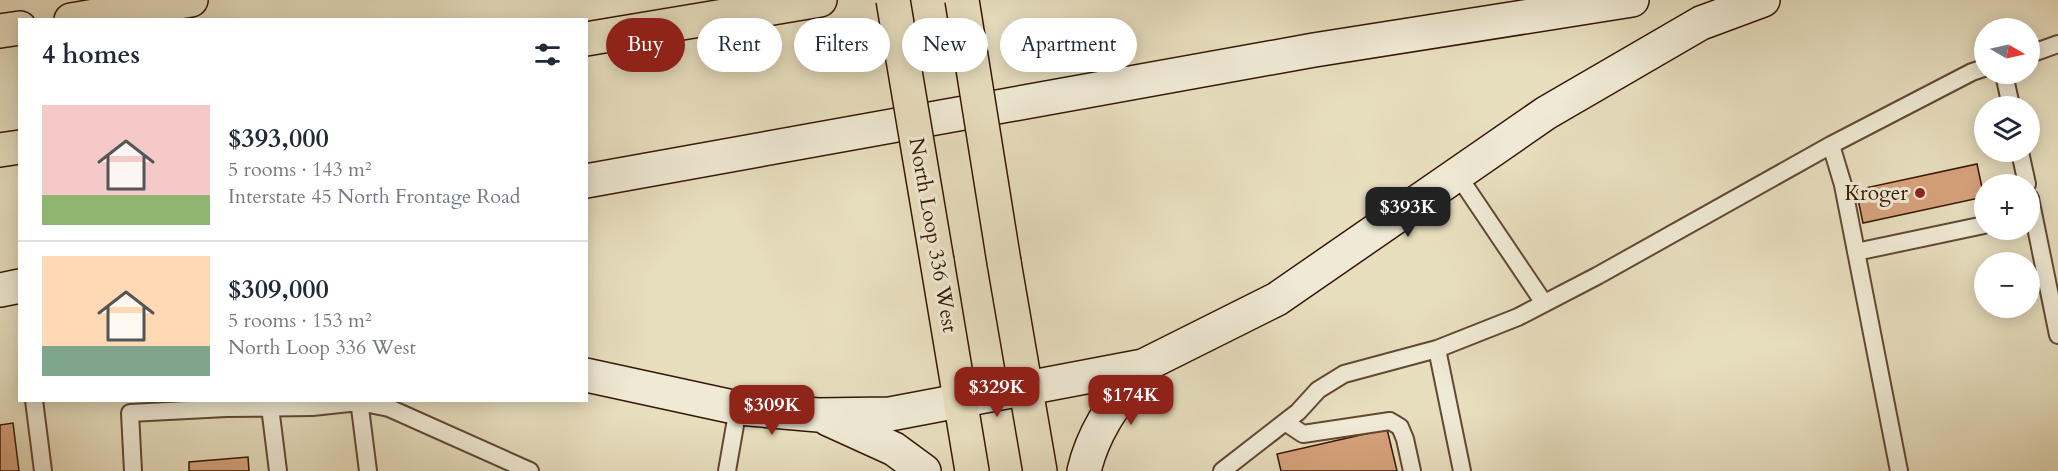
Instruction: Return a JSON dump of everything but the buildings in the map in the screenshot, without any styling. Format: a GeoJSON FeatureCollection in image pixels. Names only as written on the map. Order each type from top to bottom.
{"type":"FeatureCollection","features":[{"type":"Feature","properties":{"kind":"main road"},"geometry":{"type":"LineString","coordinates":[[83,18],[191,0]]}},
{"type":"Feature","properties":{"kind":"main road"},"geometry":{"type":"LineString","coordinates":[[588,39],[820,0]]}},
{"type":"Feature","properties":{"kind":"main road","name":"North Loop 336 West"},"geometry":{"type":"LineString","coordinates":[[893,0],[972,471]]}},
{"type":"Feature","properties":{"kind":"main road"},"geometry":{"type":"LineString","coordinates":[[962,0],[1040,471]]}},
{"type":"Feature","properties":{"kind":"main road"},"geometry":{"type":"LineString","coordinates":[[588,181],[1314,50],[1632,0]]}},
{"type":"Feature","properties":{"kind":"main road"},"geometry":{"type":"LineString","coordinates":[[588,375],[738,408],[818,415],[890,414],[1143,366],[1276,299],[1546,113],[1701,23],[1763,0]]}},
{"type":"Feature","properties":{"kind":"main road"},"geometry":{"type":"LineString","coordinates":[[0,31],[18,28]]}},
{"type":"Feature","properties":{"kind":"main road"},"geometry":{"type":"LineString","coordinates":[[0,150],[18,147]]}},
{"type":"Feature","properties":{"kind":"main road"},"geometry":{"type":"LineString","coordinates":[[1084,471],[1094,437],[1143,366]]}},
{"type":"Feature","properties":{"kind":"main road"},"geometry":{"type":"LineString","coordinates":[[818,415],[894,449],[924,471]]}},
{"type":"Feature","properties":{"kind":"lane"},"geometry":{"type":"LineString","coordinates":[[2040,50],[2058,44]]}},
{"type":"Feature","properties":{"kind":"lane"},"geometry":{"type":"LineString","coordinates":[[1228,468],[1298,412],[1318,390],[1344,374],[1437,349],[1518,317],[1831,145],[1974,71]]}},
{"type":"Feature","properties":{"kind":"lane"},"geometry":{"type":"LineString","coordinates":[[1831,145],[1843,185],[1899,471]]}},
{"type":"Feature","properties":{"kind":"lane"},"geometry":{"type":"LineString","coordinates":[[1457,174],[1544,303]]}},
{"type":"Feature","properties":{"kind":"lane"},"geometry":{"type":"LineString","coordinates":[[1856,252],[1974,227]]}},
{"type":"Feature","properties":{"kind":"lane"},"geometry":{"type":"LineString","coordinates":[[2037,240],[2058,335]]}},
{"type":"Feature","properties":{"kind":"lane"},"geometry":{"type":"LineString","coordinates":[[1437,349],[1462,471]]}},
{"type":"Feature","properties":{"kind":"lane"},"geometry":{"type":"LineString","coordinates":[[33,402],[44,471]]}},
{"type":"Feature","properties":{"kind":"lane"},"geometry":{"type":"LineString","coordinates":[[133,471],[130,413],[312,407],[351,402]]}},
{"type":"Feature","properties":{"kind":"lane"},"geometry":{"type":"LineString","coordinates":[[359,402],[368,471]]}},
{"type":"Feature","properties":{"kind":"lane"},"geometry":{"type":"LineString","coordinates":[[363,402],[389,408],[530,471]]}},
{"type":"Feature","properties":{"kind":"lane"},"geometry":{"type":"LineString","coordinates":[[270,407],[278,471]]}},
{"type":"Feature","properties":{"kind":"lane"},"geometry":{"type":"LineString","coordinates":[[727,471],[738,408]]}},
{"type":"Feature","properties":{"kind":"lane"},"geometry":{"type":"LineString","coordinates":[[1285,422],[1303,434],[1390,421],[1400,427],[1403,433],[1412,471]]}},
{"type":"Feature","properties":{"kind":"place","name":"Kroger"},"geometry":{"type":"Point","coordinates":[1920,193]}}]}
